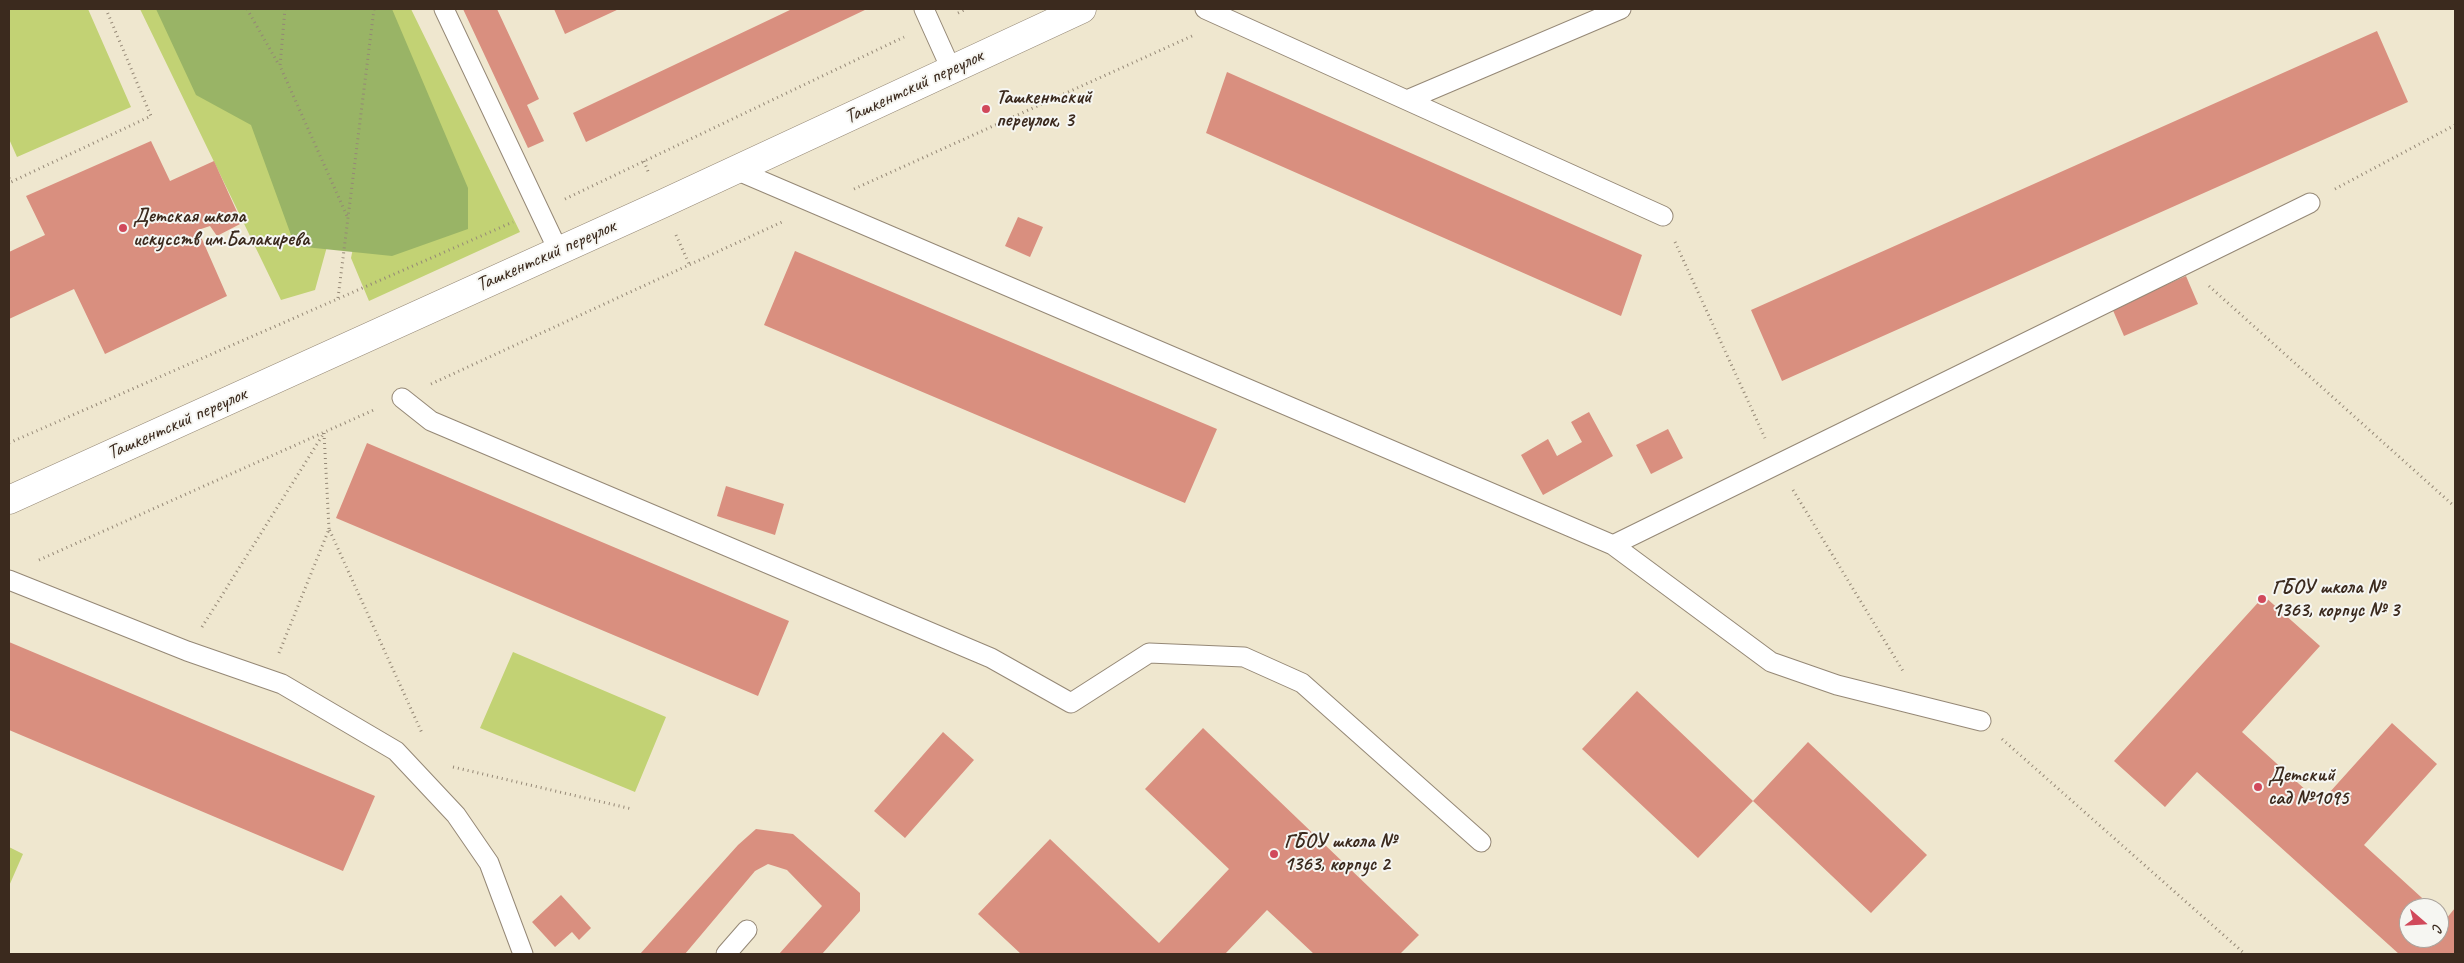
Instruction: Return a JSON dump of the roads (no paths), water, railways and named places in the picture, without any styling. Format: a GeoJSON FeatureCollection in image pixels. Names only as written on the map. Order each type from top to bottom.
{"type":"FeatureCollection","features":[{"type":"Feature","properties":{"kind":"street","name":"Ташкентский переулок"},"geometry":{"type":"LineString","coordinates":[[9,500],[736,170],[1082,9]]}},
{"type":"Feature","properties":{"kind":"lane"},"geometry":{"type":"LineString","coordinates":[[444,9],[558,250]]}},
{"type":"Feature","properties":{"kind":"lane"},"geometry":{"type":"LineString","coordinates":[[1205,9],[1663,216]]}},
{"type":"Feature","properties":{"kind":"lane"},"geometry":{"type":"LineString","coordinates":[[1406,100],[1621,9]]}},
{"type":"Feature","properties":{"kind":"lane"},"geometry":{"type":"LineString","coordinates":[[927,17],[951,69]]}},
{"type":"Feature","properties":{"kind":"lane"},"geometry":{"type":"LineString","coordinates":[[736,170],[1613,546],[1771,662],[1837,685],[1981,721]]}},
{"type":"Feature","properties":{"kind":"lane"},"geometry":{"type":"LineString","coordinates":[[1613,546],[2310,203]]}},
{"type":"Feature","properties":{"kind":"lane"},"geometry":{"type":"LineString","coordinates":[[402,398],[431,421],[991,658],[1071,703],[1149,653],[1244,657],[1302,682],[1481,842]]}},
{"type":"Feature","properties":{"kind":"lane"},"geometry":{"type":"LineString","coordinates":[[9,580],[187,651],[282,684],[396,751],[456,815],[489,863],[523,954]]}},
{"type":"Feature","properties":{"kind":"lane"},"geometry":{"type":"LineString","coordinates":[[726,954],[747,930]]}},
{"type":"Feature","properties":{"kind":"place","name":"Ташкентский переулок, 3"},"geometry":{"type":"Point","coordinates":[986,109]}},
{"type":"Feature","properties":{"kind":"place","name":"Детская школа искусств им.Балакирева"},"geometry":{"type":"Point","coordinates":[123,228]}},
{"type":"Feature","properties":{"kind":"place","name":"ГБОУ школа № 1363, корпус № 3"},"geometry":{"type":"Point","coordinates":[2262,599]}},
{"type":"Feature","properties":{"kind":"place","name":"Детский сад №1095"},"geometry":{"type":"Point","coordinates":[2258,787]}},
{"type":"Feature","properties":{"kind":"place","name":"ГБОУ школа № 1363, корпус 2"},"geometry":{"type":"Point","coordinates":[1274,854]}}]}
